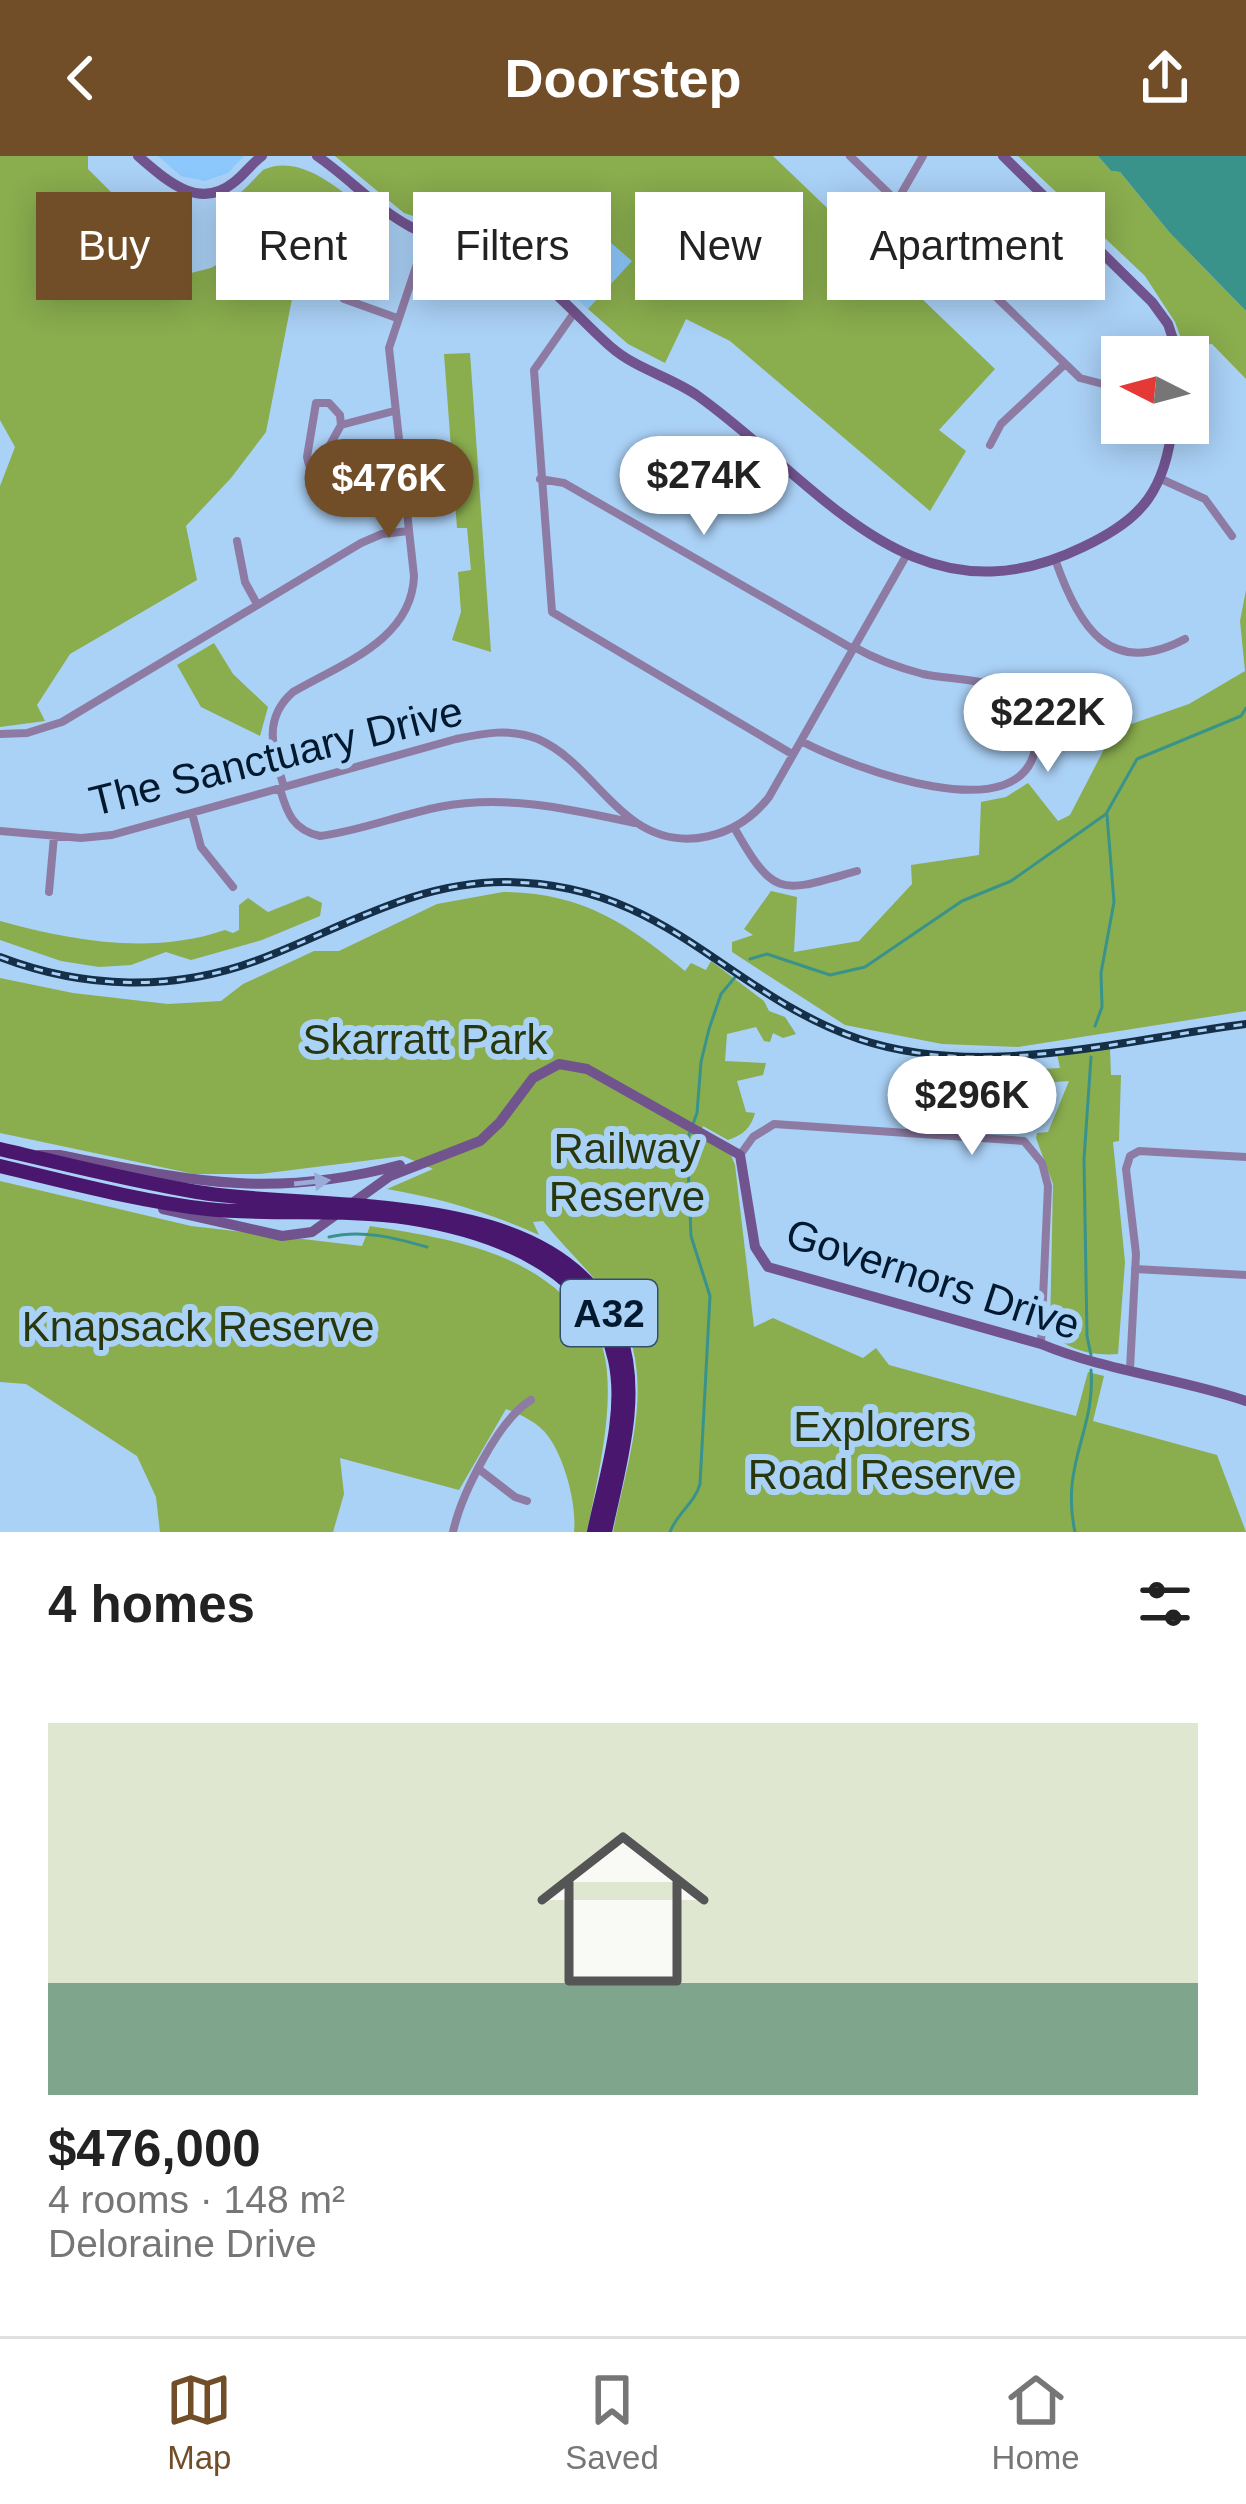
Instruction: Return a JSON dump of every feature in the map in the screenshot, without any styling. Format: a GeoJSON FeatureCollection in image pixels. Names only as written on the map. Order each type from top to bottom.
{"type":"FeatureCollection","features":[{"type":"Feature","properties":{"kind":"highway","name":"A32"},"geometry":{"type":"LineString","coordinates":[[0,1149],[28,1164],[199,1208],[326,1215],[364,1203],[446,1216],[508,1236],[566,1265],[598,1296],[619,1334],[629,1384],[605,1532]]}},
{"type":"Feature","properties":{"kind":"highway","name":"A32"},"geometry":{"type":"LineString","coordinates":[[0,1166],[28,1164],[197,1192],[410,1218],[493,1241],[546,1265],[590,1304],[612,1348],[618,1386],[615,1424],[594,1532]]}},
{"type":"Feature","properties":{"kind":"main road"},"geometry":{"type":"LineString","coordinates":[[138,156],[174,186],[201,194],[229,187],[262,156]]}},
{"type":"Feature","properties":{"kind":"main road"},"geometry":{"type":"LineString","coordinates":[[317,156],[413,226]]}},
{"type":"Feature","properties":{"kind":"main road"},"geometry":{"type":"LineString","coordinates":[[1003,156],[1152,302],[1172,336]]}},
{"type":"Feature","properties":{"kind":"main road"},"geometry":{"type":"LineString","coordinates":[[558,300],[619,354],[698,396],[860,531],[906,556],[967,570],[1010,569],[1054,560],[1133,518],[1162,479],[1169,444]]}},
{"type":"Feature","properties":{"kind":"main road"},"geometry":{"type":"LineString","coordinates":[[28,1164],[148,1205],[292,1237],[321,1228],[390,1176],[454,1153],[491,1132],[533,1078],[555,1065],[587,1069],[740,1155]]}},
{"type":"Feature","properties":{"kind":"main road"},"geometry":{"type":"LineString","coordinates":[[28,1164],[58,1155],[198,1182],[267,1185],[355,1176],[454,1153]]}},
{"type":"Feature","properties":{"kind":"main road","name":"Governors Drive"},"geometry":{"type":"LineString","coordinates":[[740,1155],[756,1252],[768,1267],[1041,1344],[1076,1360],[1246,1401]]}},
{"type":"Feature","properties":{"kind":"street"},"geometry":{"type":"LineString","coordinates":[[850,156],[888,192]]}},
{"type":"Feature","properties":{"kind":"street"},"geometry":{"type":"LineString","coordinates":[[902,192],[923,156]]}},
{"type":"Feature","properties":{"kind":"street"},"geometry":{"type":"LineString","coordinates":[[413,273],[388,355],[414,589],[397,627],[293,692],[277,710],[272,739],[282,788],[292,821],[305,832],[320,836],[442,807],[487,802],[548,805],[637,823],[683,838],[735,829],[758,811],[906,556]]}},
{"type":"Feature","properties":{"kind":"street"},"geometry":{"type":"LineString","coordinates":[[349,300],[397,318]]}},
{"type":"Feature","properties":{"kind":"street"},"geometry":{"type":"LineString","coordinates":[[998,300],[1064,364],[1087,382],[1101,385]]}},
{"type":"Feature","properties":{"kind":"street"},"geometry":{"type":"LineString","coordinates":[[574,314],[533,370],[552,612],[793,755]]}},
{"type":"Feature","properties":{"kind":"street"},"geometry":{"type":"LineString","coordinates":[[990,445],[1001,424],[1064,364]]}},
{"type":"Feature","properties":{"kind":"street"},"geometry":{"type":"LineString","coordinates":[[341,424],[340,415],[328,403],[316,403],[309,465],[321,461],[341,424],[394,411]]}},
{"type":"Feature","properties":{"kind":"street"},"geometry":{"type":"LineString","coordinates":[[540,479],[564,483],[853,648],[919,673],[1012,694],[1028,711],[1036,747],[1027,769],[1006,787],[980,792],[894,776],[801,741]]}},
{"type":"Feature","properties":{"kind":"street"},"geometry":{"type":"LineString","coordinates":[[1162,479],[1205,499],[1232,536]]}},
{"type":"Feature","properties":{"kind":"street"},"geometry":{"type":"LineString","coordinates":[[0,734],[27,733],[62,722],[365,540],[410,531]]}},
{"type":"Feature","properties":{"kind":"street"},"geometry":{"type":"LineString","coordinates":[[237,541],[245,582],[257,604]]}},
{"type":"Feature","properties":{"kind":"street"},"geometry":{"type":"LineString","coordinates":[[1054,560],[1088,626],[1112,649],[1153,654],[1185,639]]}},
{"type":"Feature","properties":{"kind":"street","name":"The Sanctuary Drive"},"geometry":{"type":"LineString","coordinates":[[0,831],[99,837],[456,739],[503,732],[532,737],[556,750],[637,823]]}},
{"type":"Feature","properties":{"kind":"street"},"geometry":{"type":"LineString","coordinates":[[607,817],[616,802]]}},
{"type":"Feature","properties":{"kind":"street"},"geometry":{"type":"LineString","coordinates":[[192,814],[201,848],[233,887]]}},
{"type":"Feature","properties":{"kind":"street"},"geometry":{"type":"LineString","coordinates":[[735,829],[758,868],[775,883],[800,886],[857,872]]}},
{"type":"Feature","properties":{"kind":"street"},"geometry":{"type":"LineString","coordinates":[[50,892],[54,836]]}},
{"type":"Feature","properties":{"kind":"street"},"geometry":{"type":"LineString","coordinates":[[740,1155],[753,1137],[772,1124],[1025,1142],[1042,1163],[1048,1186],[1041,1344]]}},
{"type":"Feature","properties":{"kind":"street"},"geometry":{"type":"LineString","coordinates":[[1130,1370],[1135,1269],[1126,1169],[1130,1156],[1139,1151],[1246,1157]]}},
{"type":"Feature","properties":{"kind":"street"},"geometry":{"type":"LineString","coordinates":[[1135,1269],[1246,1275]]}},
{"type":"Feature","properties":{"kind":"street"},"geometry":{"type":"LineString","coordinates":[[453,1532],[460,1506],[513,1413],[531,1400]]}},
{"type":"Feature","properties":{"kind":"street"},"geometry":{"type":"LineString","coordinates":[[480,1469],[527,1501]]}},
{"type":"Feature","properties":{"kind":"shaded area"},"geometry":{"type":"Polygon","coordinates":[[[158,156],[244,156],[228,173],[205,181],[181,176],[158,156]]]}},
{"type":"Feature","properties":{"kind":"shaded area"},"geometry":{"type":"Polygon","coordinates":[[[1098,156],[1246,156],[1246,311],[1170,233],[1120,172],[1111,171],[1098,156]]]}},
{"type":"Feature","properties":{"kind":"shaded area"},"geometry":{"type":"Polygon","coordinates":[[[611,243],[635,263],[635,270],[620,274],[611,284],[611,243]]]}},
{"type":"Feature","properties":{"kind":"green space"},"geometry":{"type":"Polygon","coordinates":[[[0,156],[88,156],[88,169],[111,192],[36,192],[36,300],[192,300],[192,273],[216,265],[216,300],[292,300],[266,432],[186,526],[197,580],[70,654],[37,705],[45,721],[0,727],[0,486],[15,447],[0,420],[0,156]]]}},
{"type":"Feature","properties":{"kind":"green space"},"geometry":{"type":"Polygon","coordinates":[[[335,156],[773,156],[827,208],[827,300],[923,300],[995,369],[939,430],[966,451],[930,511],[730,341],[686,319],[665,363],[628,344],[588,309],[596,300],[611,300],[611,284],[632,261],[611,243],[611,192],[413,192],[413,216],[389,201],[389,192],[379,192],[335,156]]]}},
{"type":"Feature","properties":{"kind":"green space"},"geometry":{"type":"Polygon","coordinates":[[[1018,156],[1098,156],[1111,171],[1120,172],[1170,233],[1246,311],[1246,379],[1209,344],[1209,336],[1180,336],[1145,276],[1105,238],[1105,192],[1056,192],[1018,156]]]}},
{"type":"Feature","properties":{"kind":"green space"},"geometry":{"type":"Polygon","coordinates":[[[274,166],[297,167],[342,192],[242,192],[263,170],[274,166]]]}},
{"type":"Feature","properties":{"kind":"green space"},"geometry":{"type":"Polygon","coordinates":[[[470,353],[491,652],[452,640],[461,612],[458,572],[471,570],[467,528],[457,528],[444,354],[470,353]]]}},
{"type":"Feature","properties":{"kind":"green space"},"geometry":{"type":"Polygon","coordinates":[[[1246,590],[1246,1011],[1018,1047],[942,1044],[845,1025],[732,952],[732,942],[753,935],[744,929],[771,891],[797,897],[794,952],[859,941],[912,884],[911,865],[979,855],[981,802],[1006,797],[1028,783],[1058,821],[1070,815],[1114,730],[1189,704],[1245,671],[1240,621],[1246,590]]]}},
{"type":"Feature","properties":{"kind":"green space"},"geometry":{"type":"Polygon","coordinates":[[[214,643],[233,674],[268,707],[260,736],[201,707],[177,665],[214,643]]]}},
{"type":"Feature","properties":{"kind":"green space"},"geometry":{"type":"Polygon","coordinates":[[[503,892],[557,898],[602,914],[685,971],[691,963],[706,970],[711,961],[764,1001],[769,1011],[785,1017],[796,1034],[783,1038],[773,1033],[770,1042],[764,1041],[756,1027],[727,1034],[725,1061],[766,1063],[763,1075],[737,1081],[746,1112],[755,1113],[749,1127],[733,1138],[728,1140],[703,1126],[700,1136],[731,1155],[735,1165],[754,1327],[773,1318],[863,1358],[876,1348],[889,1365],[1076,1416],[1088,1372],[1104,1376],[1093,1421],[1217,1455],[1246,1532],[613,1532],[636,1417],[635,1360],[615,1306],[543,1221],[533,1222],[539,1235],[464,1207],[387,1189],[433,1169],[403,1156],[260,1174],[194,1174],[0,1133],[0,978],[73,993],[168,1004],[221,1001],[243,984],[314,951],[339,951],[437,904],[503,892]]]}},
{"type":"Feature","properties":{"kind":"green space"},"geometry":{"type":"Polygon","coordinates":[[[308,896],[322,903],[320,916],[262,940],[191,960],[166,952],[131,965],[99,967],[61,961],[0,940],[0,921],[112,942],[169,942],[225,930],[233,933],[239,930],[239,905],[248,898],[268,912],[308,896]]]}},
{"type":"Feature","properties":{"kind":"green space"},"geometry":{"type":"Polygon","coordinates":[[[1110,1049],[1111,1075],[1121,1075],[1119,1141],[1113,1142],[1125,1262],[1118,1354],[1072,1347],[1050,1330],[1053,1184],[1036,1138],[1037,1133],[1048,1132],[1069,1081],[1040,1083],[1042,1069],[1060,1068],[1057,1054],[1110,1049]]]}},
{"type":"Feature","properties":{"kind":"green space","name":"Knapsack Reserve"},"geometry":{"type":"Polygon","coordinates":[[[0,1181],[191,1226],[362,1246],[370,1226],[401,1231],[462,1244],[520,1265],[569,1301],[603,1349],[607,1416],[587,1532],[574,1532],[569,1482],[548,1436],[506,1409],[459,1490],[340,1458],[344,1494],[333,1532],[160,1532],[156,1497],[137,1456],[26,1384],[0,1382],[0,1181]]]}},
{"type":"Feature","properties":{"kind":"waterway"},"geometry":{"type":"LineString","coordinates":[[750,959],[767,954],[830,975],[865,967],[962,901],[1011,881],[1106,814],[1137,759],[1241,716],[1246,708]]}},
{"type":"Feature","properties":{"kind":"waterway"},"geometry":{"type":"LineString","coordinates":[[1095,1026],[1102,1007],[1101,973],[1114,902],[1107,815]]}},
{"type":"Feature","properties":{"kind":"waterway"},"geometry":{"type":"LineString","coordinates":[[670,1532],[700,1484],[710,1296],[691,1236],[687,1140],[697,1113],[709,1029],[721,994],[736,976]]}},
{"type":"Feature","properties":{"kind":"waterway"},"geometry":{"type":"LineString","coordinates":[[1091,1057],[1084,1159],[1091,1355]]}},
{"type":"Feature","properties":{"kind":"waterway"},"geometry":{"type":"LineString","coordinates":[[329,1237],[367,1234],[427,1247]]}},
{"type":"Feature","properties":{"kind":"waterway"},"geometry":{"type":"LineString","coordinates":[[1075,1532],[1072,1486],[1088,1411],[1091,1370]]}},
{"type":"Feature","properties":{"kind":"railway"},"geometry":{"type":"LineString","coordinates":[[0,957],[96,980],[194,978],[258,960],[410,898],[441,889],[507,882],[563,887],[611,901],[654,920],[812,1019],[859,1039],[905,1051],[953,1056],[1051,1053],[1246,1024]]}},
{"type":"Feature","properties":{"kind":"park label","name":"Skarratt Park"},"geometry":{"type":"Point","coordinates":[425,1039]}},
{"type":"Feature","properties":{"kind":"park label","name":"Railway Reserve"},"geometry":{"type":"Point","coordinates":[627,1172]}},
{"type":"Feature","properties":{"kind":"park label","name":"Explorers Road Reserve"},"geometry":{"type":"Point","coordinates":[882,1450]}}]}
